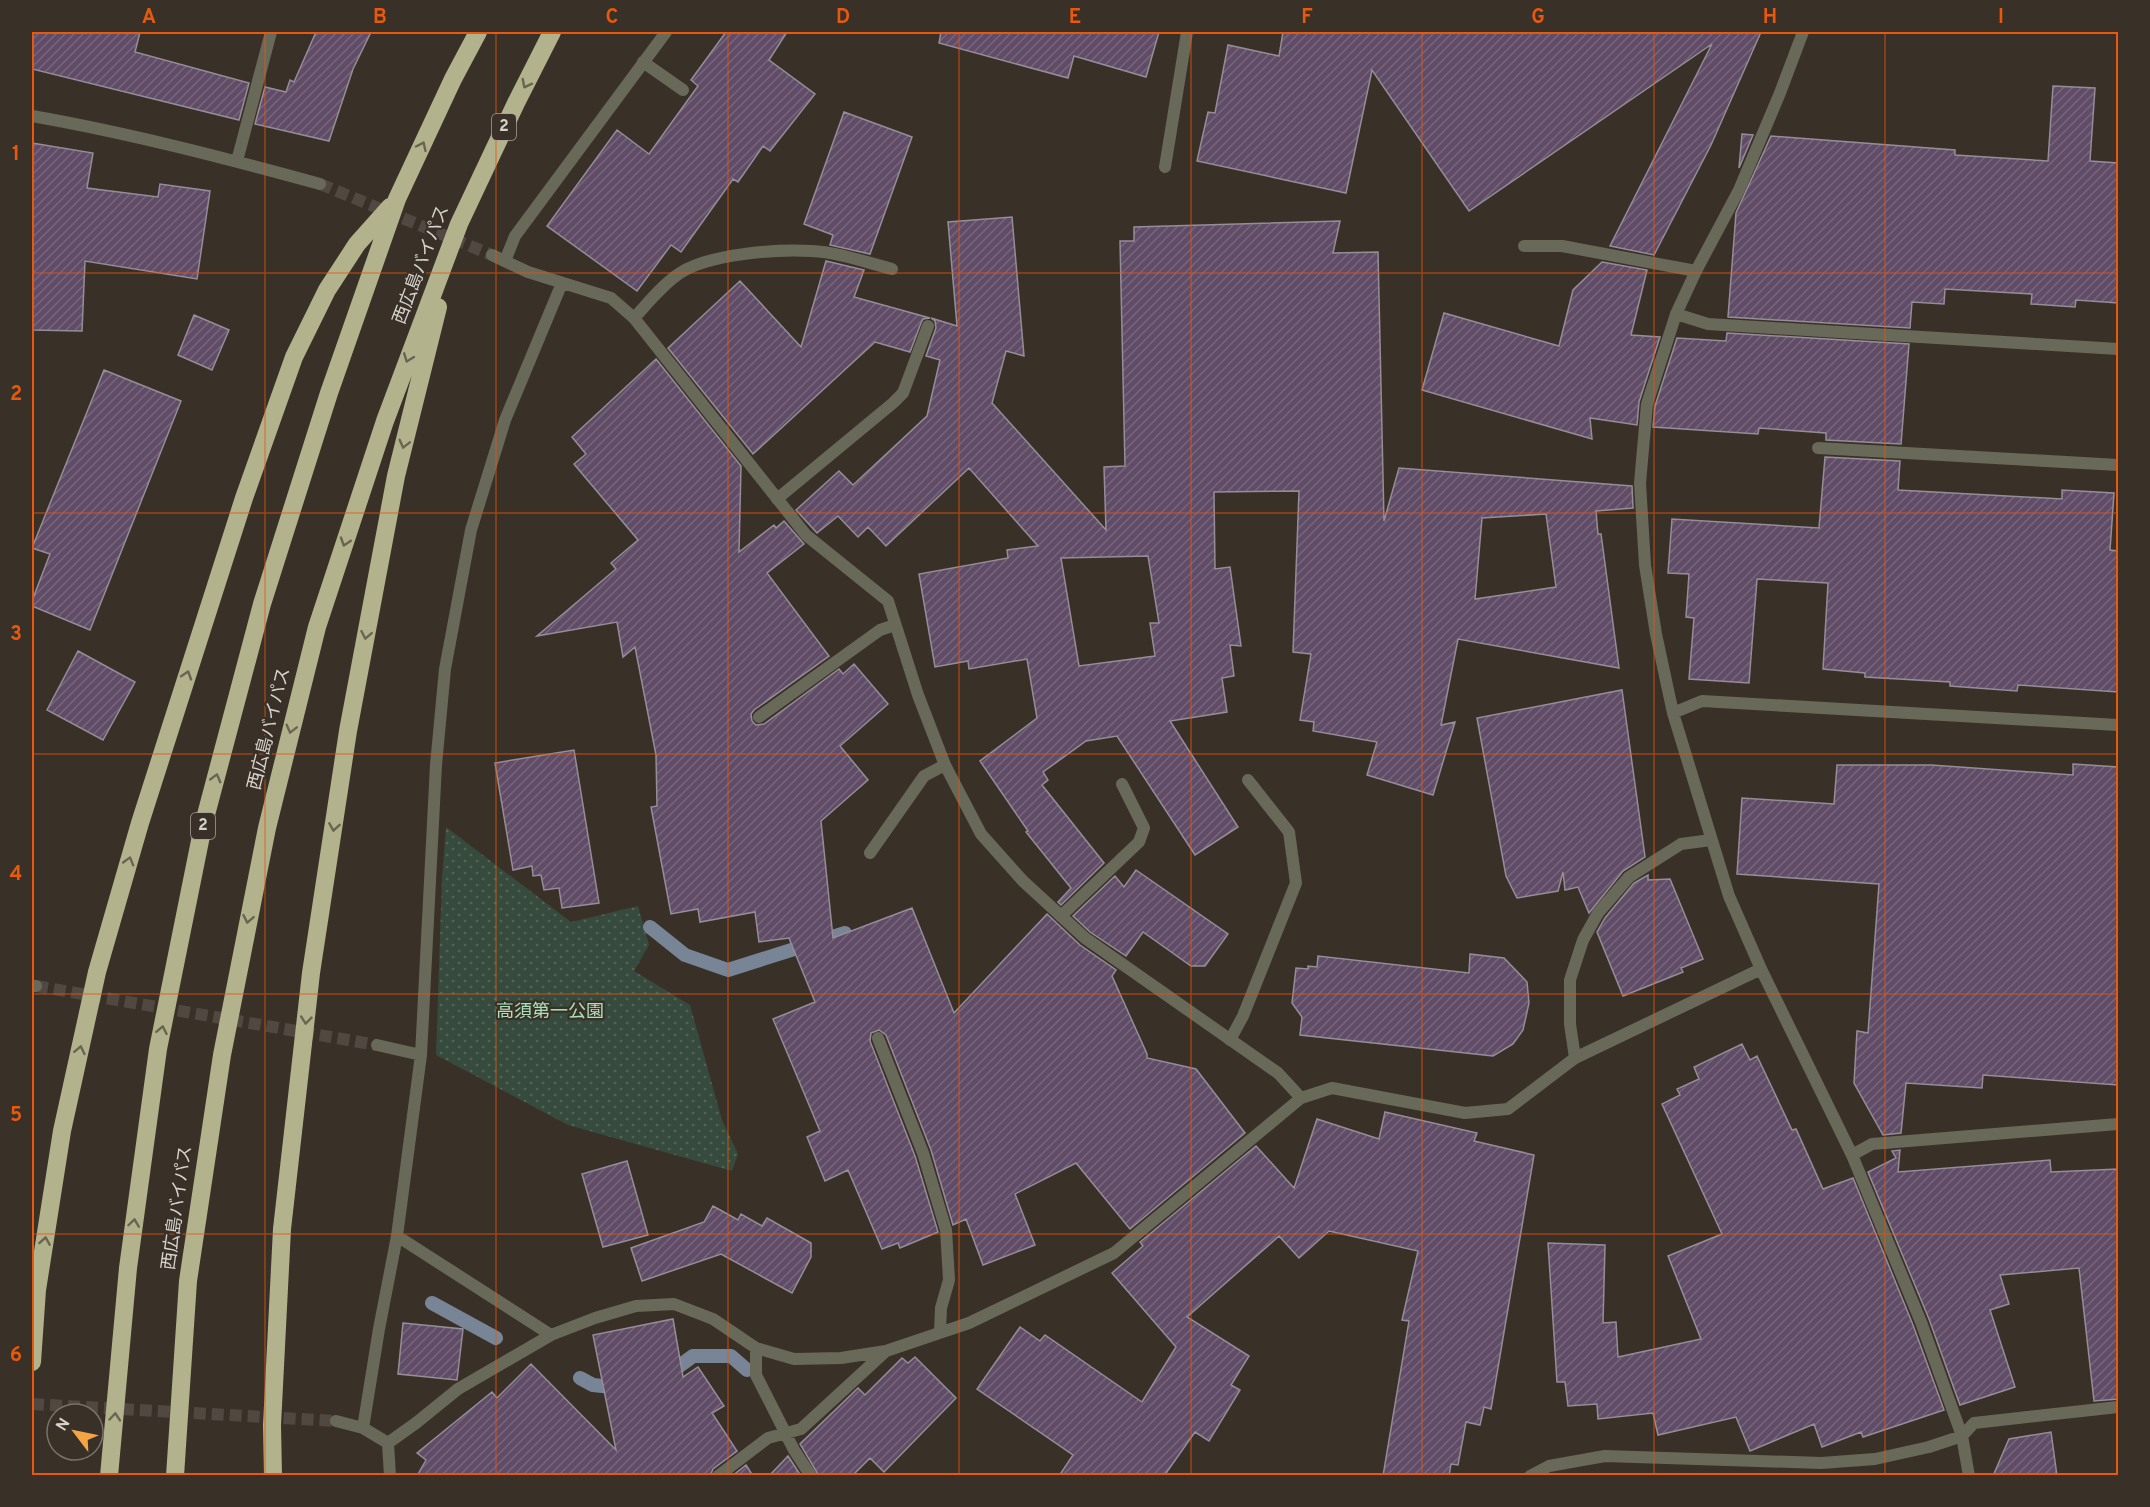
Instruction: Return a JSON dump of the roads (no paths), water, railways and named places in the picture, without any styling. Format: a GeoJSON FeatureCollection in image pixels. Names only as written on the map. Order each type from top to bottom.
{"type":"FeatureCollection","features":[{"type":"Feature","properties":{"kind":"highway","name":"2"},"geometry":{"type":"LineString","coordinates":[[110,1476],[128,1268],[158,1049],[203,826],[262,604],[329,393],[397,199],[453,79],[478,32]]}},
{"type":"Feature","properties":{"kind":"highway","name":"西広島バイパス"},"geometry":{"type":"LineString","coordinates":[[175,1476],[188,1281],[222,1054],[267,828],[317,627],[385,421],[459,224],[552,32]]}},
{"type":"Feature","properties":{"kind":"highway"},"geometry":{"type":"LineString","coordinates":[[32,1362],[37,1290],[62,1131],[97,972],[151,790],[244,498],[294,357],[327,290],[357,244],[397,199]]}},
{"type":"Feature","properties":{"kind":"highway"},"geometry":{"type":"LineString","coordinates":[[273,1476],[272,1425],[282,1229],[311,973],[348,730],[396,476],[459,224]]}},
{"type":"Feature","properties":{"kind":"street"},"geometry":{"type":"LineString","coordinates":[[237,161],[271,32]]}},
{"type":"Feature","properties":{"kind":"street"},"geometry":{"type":"LineString","coordinates":[[505,261],[515,236],[666,32]]}},
{"type":"Feature","properties":{"kind":"street"},"geometry":{"type":"LineString","coordinates":[[1165,167],[1187,32]]}},
{"type":"Feature","properties":{"kind":"street"},"geometry":{"type":"LineString","coordinates":[[1803,32],[1780,93],[1738,190],[1695,271],[1676,314],[1647,404],[1640,483],[1645,565],[1656,634],[1673,713],[1729,896],[1761,969],[1852,1155],[1921,1322],[1962,1436],[1969,1476]]}},
{"type":"Feature","properties":{"kind":"street"},"geometry":{"type":"LineString","coordinates":[[644,62],[683,90]]}},
{"type":"Feature","properties":{"kind":"street"},"geometry":{"type":"LineString","coordinates":[[32,116],[237,161],[320,184]]}},
{"type":"Feature","properties":{"kind":"street"},"geometry":{"type":"LineString","coordinates":[[1524,246],[1562,246],[1695,271]]}},
{"type":"Feature","properties":{"kind":"street"},"geometry":{"type":"LineString","coordinates":[[634,318],[679,274],[697,264],[725,257],[812,251],[892,268]]}},
{"type":"Feature","properties":{"kind":"street"},"geometry":{"type":"LineString","coordinates":[[492,255],[528,272],[611,298],[634,318],[806,535],[888,601],[918,695],[945,765],[981,834],[1023,881],[1085,938],[1278,1073],[1301,1098]]}},
{"type":"Feature","properties":{"kind":"street"},"geometry":{"type":"LineString","coordinates":[[363,1428],[397,1236],[421,1055],[436,765],[445,669],[471,530],[506,420],[562,283]]}},
{"type":"Feature","properties":{"kind":"street"},"geometry":{"type":"LineString","coordinates":[[1676,314],[1708,324],[2118,350]]}},
{"type":"Feature","properties":{"kind":"street"},"geometry":{"type":"LineString","coordinates":[[777,499],[903,393],[928,326]]}},
{"type":"Feature","properties":{"kind":"street"},"geometry":{"type":"LineString","coordinates":[[1818,448],[2118,465]]}},
{"type":"Feature","properties":{"kind":"street"},"geometry":{"type":"LineString","coordinates":[[759,717],[880,630],[896,625]]}},
{"type":"Feature","properties":{"kind":"street"},"geometry":{"type":"LineString","coordinates":[[1673,713],[1702,702],[2118,725]]}},
{"type":"Feature","properties":{"kind":"street"},"geometry":{"type":"LineString","coordinates":[[870,853],[924,776],[945,765]]}},
{"type":"Feature","properties":{"kind":"street"},"geometry":{"type":"LineString","coordinates":[[1230,1040],[1243,1016],[1296,883],[1289,832],[1248,780]]}},
{"type":"Feature","properties":{"kind":"street"},"geometry":{"type":"LineString","coordinates":[[1061,916],[1139,842],[1144,828],[1122,784]]}},
{"type":"Feature","properties":{"kind":"street"},"geometry":{"type":"LineString","coordinates":[[1575,1058],[1570,1024],[1569,980],[1583,940],[1598,913],[1629,877],[1681,844],[1711,840]]}},
{"type":"Feature","properties":{"kind":"street"},"geometry":{"type":"LineString","coordinates":[[388,1443],[458,1389],[551,1335],[595,1318],[636,1306],[674,1304],[713,1319],[756,1348],[794,1359],[841,1358],[886,1351],[969,1323],[1114,1253],[1301,1098],[1332,1088],[1465,1113],[1508,1109],[1575,1058],[1761,969]]}},
{"type":"Feature","properties":{"kind":"street"},"geometry":{"type":"LineString","coordinates":[[878,1038],[923,1153],[946,1230],[949,1280],[941,1308],[940,1332]]}},
{"type":"Feature","properties":{"kind":"street"},"geometry":{"type":"LineString","coordinates":[[377,1045],[421,1055]]}},
{"type":"Feature","properties":{"kind":"street"},"geometry":{"type":"LineString","coordinates":[[1852,1155],[1872,1144],[2118,1124]]}},
{"type":"Feature","properties":{"kind":"street"},"geometry":{"type":"LineString","coordinates":[[397,1236],[551,1335]]}},
{"type":"Feature","properties":{"kind":"street"},"geometry":{"type":"LineString","coordinates":[[756,1348],[756,1376],[794,1450],[811,1476]]}},
{"type":"Feature","properties":{"kind":"street"},"geometry":{"type":"LineString","coordinates":[[718,1476],[768,1438],[801,1429],[886,1351]]}},
{"type":"Feature","properties":{"kind":"street"},"geometry":{"type":"LineString","coordinates":[[1530,1476],[1549,1466],[1605,1455],[1821,1463],[1875,1459],[1929,1447],[1962,1436],[1974,1423],[2118,1407]]}},
{"type":"Feature","properties":{"kind":"street"},"geometry":{"type":"LineString","coordinates":[[336,1421],[363,1428],[388,1443]]}},
{"type":"Feature","properties":{"kind":"street"},"geometry":{"type":"LineString","coordinates":[[388,1443],[390,1476]]}},
{"type":"Feature","properties":{"kind":"waterway"},"geometry":{"type":"LineString","coordinates":[[650,927],[685,955],[728,970],[845,933]]}},
{"type":"Feature","properties":{"kind":"waterway"},"geometry":{"type":"LineString","coordinates":[[432,1303],[496,1338]]}},
{"type":"Feature","properties":{"kind":"waterway"},"geometry":{"type":"LineString","coordinates":[[667,1375],[693,1356],[731,1356],[747,1370]]}},
{"type":"Feature","properties":{"kind":"waterway"},"geometry":{"type":"LineString","coordinates":[[580,1378],[593,1385],[621,1388]]}},
{"type":"Feature","properties":{"kind":"tunnel"},"geometry":{"type":"LineString","coordinates":[[320,184],[492,255]]}},
{"type":"Feature","properties":{"kind":"tunnel"},"geometry":{"type":"LineString","coordinates":[[36,986],[377,1045]]}},
{"type":"Feature","properties":{"kind":"tunnel"},"geometry":{"type":"LineString","coordinates":[[32,1404],[336,1421]]}},
{"type":"Feature","properties":{"kind":"park label","name":"高須第一公園"},"geometry":{"type":"Point","coordinates":[550,1012]}}]}
